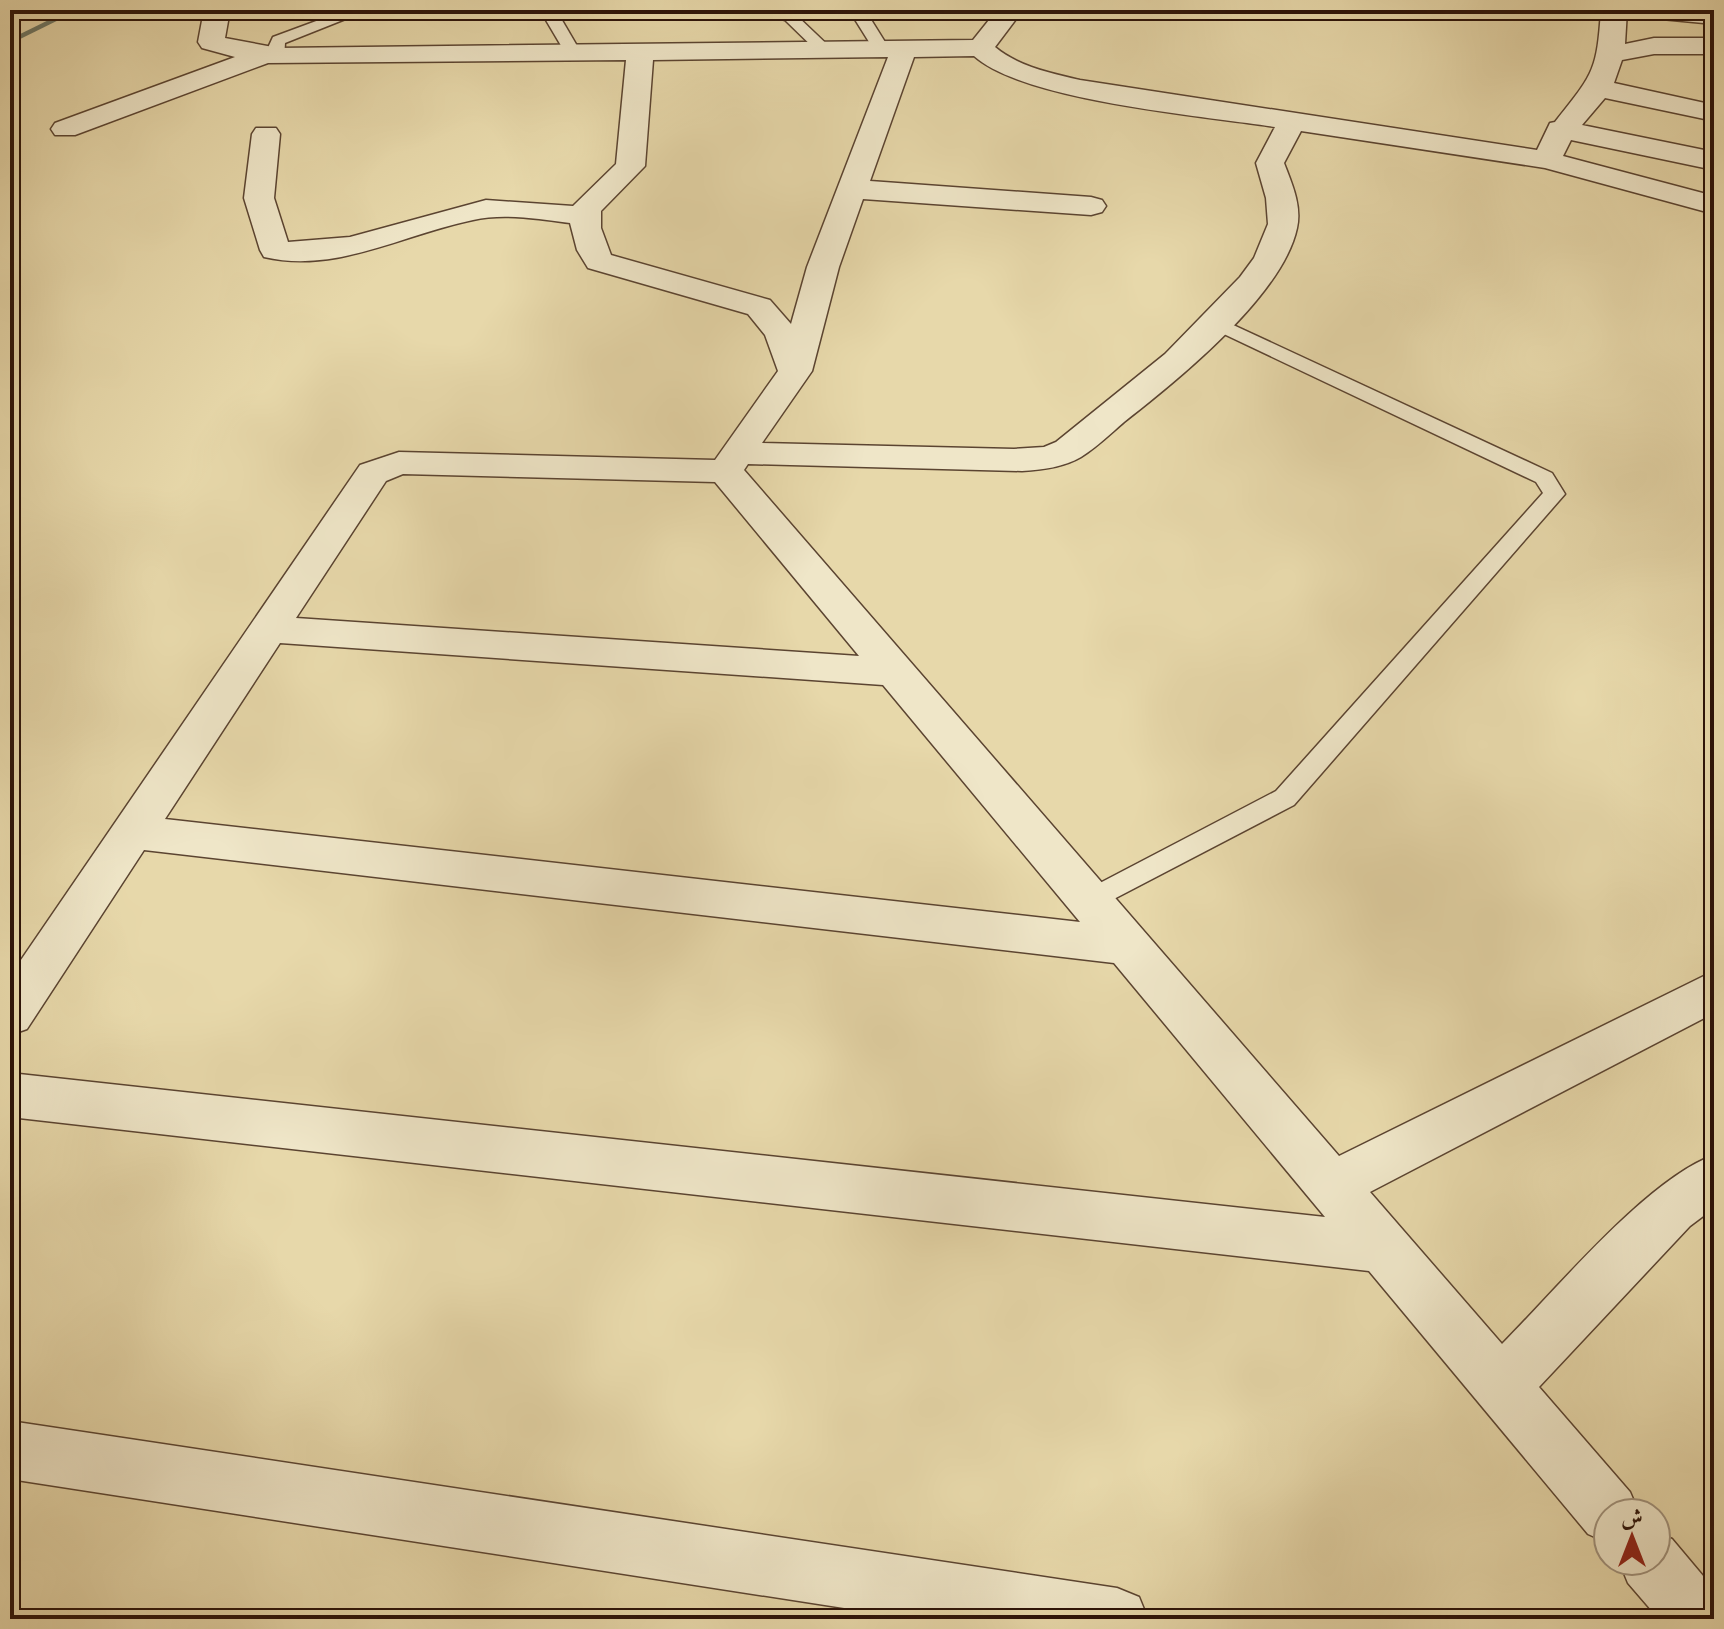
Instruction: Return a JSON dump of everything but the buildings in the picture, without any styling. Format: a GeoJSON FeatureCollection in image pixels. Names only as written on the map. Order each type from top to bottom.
{"type":"FeatureCollection","features":[{"type":"Feature","properties":{"kind":"street"},"geometry":{"type":"LineString","coordinates":[[217,10],[211,42],[273,55],[827,52],[981,48],[991,59],[1079,88],[1547,160],[1714,205]]}},
{"type":"Feature","properties":{"kind":"street"},"geometry":{"type":"LineString","coordinates":[[981,48],[1010,10]]}},
{"type":"Feature","properties":{"kind":"street"},"geometry":{"type":"LineString","coordinates":[[1547,160],[1560,129],[1598,88],[1610,55],[1614,10]]}},
{"type":"Feature","properties":{"kind":"street"},"geometry":{"type":"LineString","coordinates":[[1651,10],[1714,16]]}},
{"type":"Feature","properties":{"kind":"street"},"geometry":{"type":"LineString","coordinates":[[1610,55],[1654,46],[1714,46]]}},
{"type":"Feature","properties":{"kind":"street"},"geometry":{"type":"LineString","coordinates":[[731,462],[795,371],[823,267],[853,189],[893,50]]}},
{"type":"Feature","properties":{"kind":"street"},"geometry":{"type":"LineString","coordinates":[[640,52],[630,166],[586,208],[583,216],[599,261],[759,307],[781,333],[795,371]]}},
{"type":"Feature","properties":{"kind":"street"},"geometry":{"type":"LineString","coordinates":[[65,129],[273,55]]}},
{"type":"Feature","properties":{"kind":"street"},"geometry":{"type":"LineString","coordinates":[[1610,55],[1714,68]]}},
{"type":"Feature","properties":{"kind":"street"},"geometry":{"type":"LineString","coordinates":[[1598,88],[1714,113]]}},
{"type":"Feature","properties":{"kind":"street"},"geometry":{"type":"LineString","coordinates":[[10,1015],[373,473],[399,463],[1032,460],[1065,452],[1146,389],[1216,323],[1263,269],[1282,232],[1284,206],[1270,163],[1293,119]]}},
{"type":"Feature","properties":{"kind":"street"},"geometry":{"type":"LineString","coordinates":[[1560,129],[1714,161]]}},
{"type":"Feature","properties":{"kind":"street"},"geometry":{"type":"LineString","coordinates":[[266,134],[259,198],[275,250],[299,254],[339,248],[476,210],[583,216]]}},
{"type":"Feature","properties":{"kind":"street"},"geometry":{"type":"LineString","coordinates":[[853,189],[1091,206]]}},
{"type":"Feature","properties":{"kind":"street"},"geometry":{"type":"LineString","coordinates":[[731,462],[895,672],[1087,902],[1595,1497]]}},
{"type":"Feature","properties":{"kind":"street"},"geometry":{"type":"LineString","coordinates":[[268,629],[895,672]]}},
{"type":"Feature","properties":{"kind":"street"},"geometry":{"type":"LineString","coordinates":[[133,832],[1127,946]]}},
{"type":"Feature","properties":{"kind":"street"},"geometry":{"type":"LineString","coordinates":[[1331,1186],[1714,990]]}},
{"type":"Feature","properties":{"kind":"street"},"geometry":{"type":"LineString","coordinates":[[10,1095],[1383,1248]]}},
{"type":"Feature","properties":{"kind":"street"},"geometry":{"type":"LineString","coordinates":[[1501,1386],[1671,1209],[1714,1178]]}},
{"type":"Feature","properties":{"kind":"street"},"geometry":{"type":"LineString","coordinates":[[10,1450],[1117,1619]]}},
{"type":"Feature","properties":{"kind":"street"},"geometry":{"type":"LineString","coordinates":[[1664,1577],[1699,1619]]}},
{"type":"Feature","properties":{"kind":"lane"},"geometry":{"type":"LineString","coordinates":[[273,55],[278,40],[360,10]]}},
{"type":"Feature","properties":{"kind":"lane"},"geometry":{"type":"LineString","coordinates":[[548,10],[572,51]]}},
{"type":"Feature","properties":{"kind":"lane"},"geometry":{"type":"LineString","coordinates":[[756,10],[790,17],[827,52]]}},
{"type":"Feature","properties":{"kind":"lane"},"geometry":{"type":"LineString","coordinates":[[857,10],[893,50]]}},
{"type":"Feature","properties":{"kind":"lane"},"geometry":{"type":"LineString","coordinates":[[1087,902],[1285,798],[1554,494],[1544,478],[1216,323]]}},
{"type":"Feature","properties":{"kind":"waterway"},"geometry":{"type":"LineString","coordinates":[[10,42],[75,10]]}}]}
